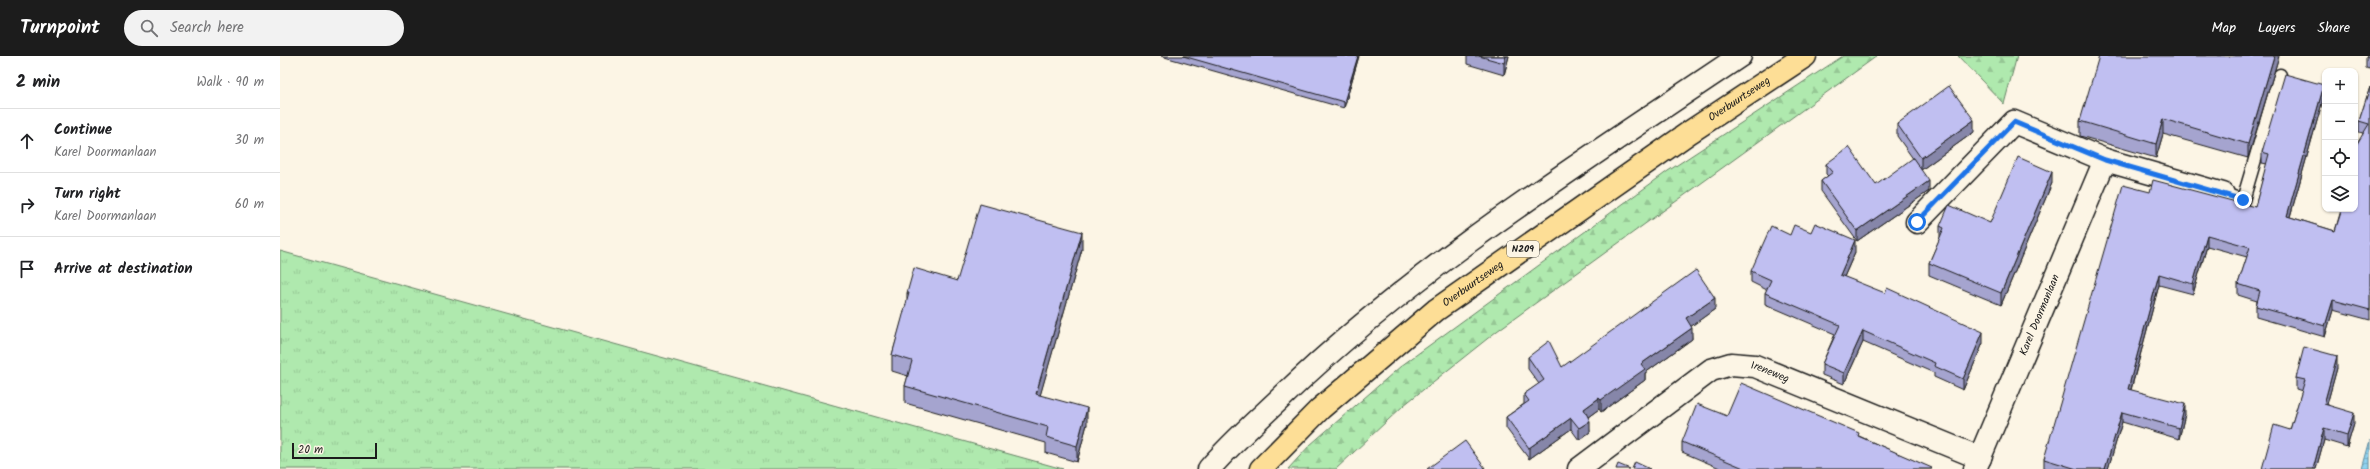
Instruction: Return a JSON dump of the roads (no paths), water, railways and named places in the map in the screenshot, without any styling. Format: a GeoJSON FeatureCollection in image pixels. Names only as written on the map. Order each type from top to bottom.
{"type":"FeatureCollection","features":[{"type":"Feature","properties":{"kind":"main road","name":"Overbuurtseweg"},"geometry":{"type":"LineString","coordinates":[[1261,469],[1320,409],[1436,310],[1690,132],[1805,56]]}},
{"type":"Feature","properties":{"kind":"street"},"geometry":{"type":"LineString","coordinates":[[1210,469],[1316,364],[1422,275],[1560,177],[1740,56]]}},
{"type":"Feature","properties":{"kind":"street"},"geometry":{"type":"LineString","coordinates":[[1917,222],[2014,122],[2105,160],[2224,194]]}},
{"type":"Feature","properties":{"kind":"street","name":"Karel Doormanlaan"},"geometry":{"type":"LineString","coordinates":[[1978,464],[2105,160]]}},
{"type":"Feature","properties":{"kind":"street","name":"Ireneweg"},"geometry":{"type":"LineString","coordinates":[[1579,469],[1710,370],[1731,364],[1755,366],[1978,464]]}},
{"type":"Feature","properties":{"kind":"lane"},"geometry":{"type":"LineString","coordinates":[[2224,194],[2243,200],[2280,75]]}},
{"type":"Feature","properties":{"kind":"water"},"geometry":{"type":"Polygon","coordinates":[[[2370,440],[2370,469],[2362,469],[2370,440]]]}}]}
